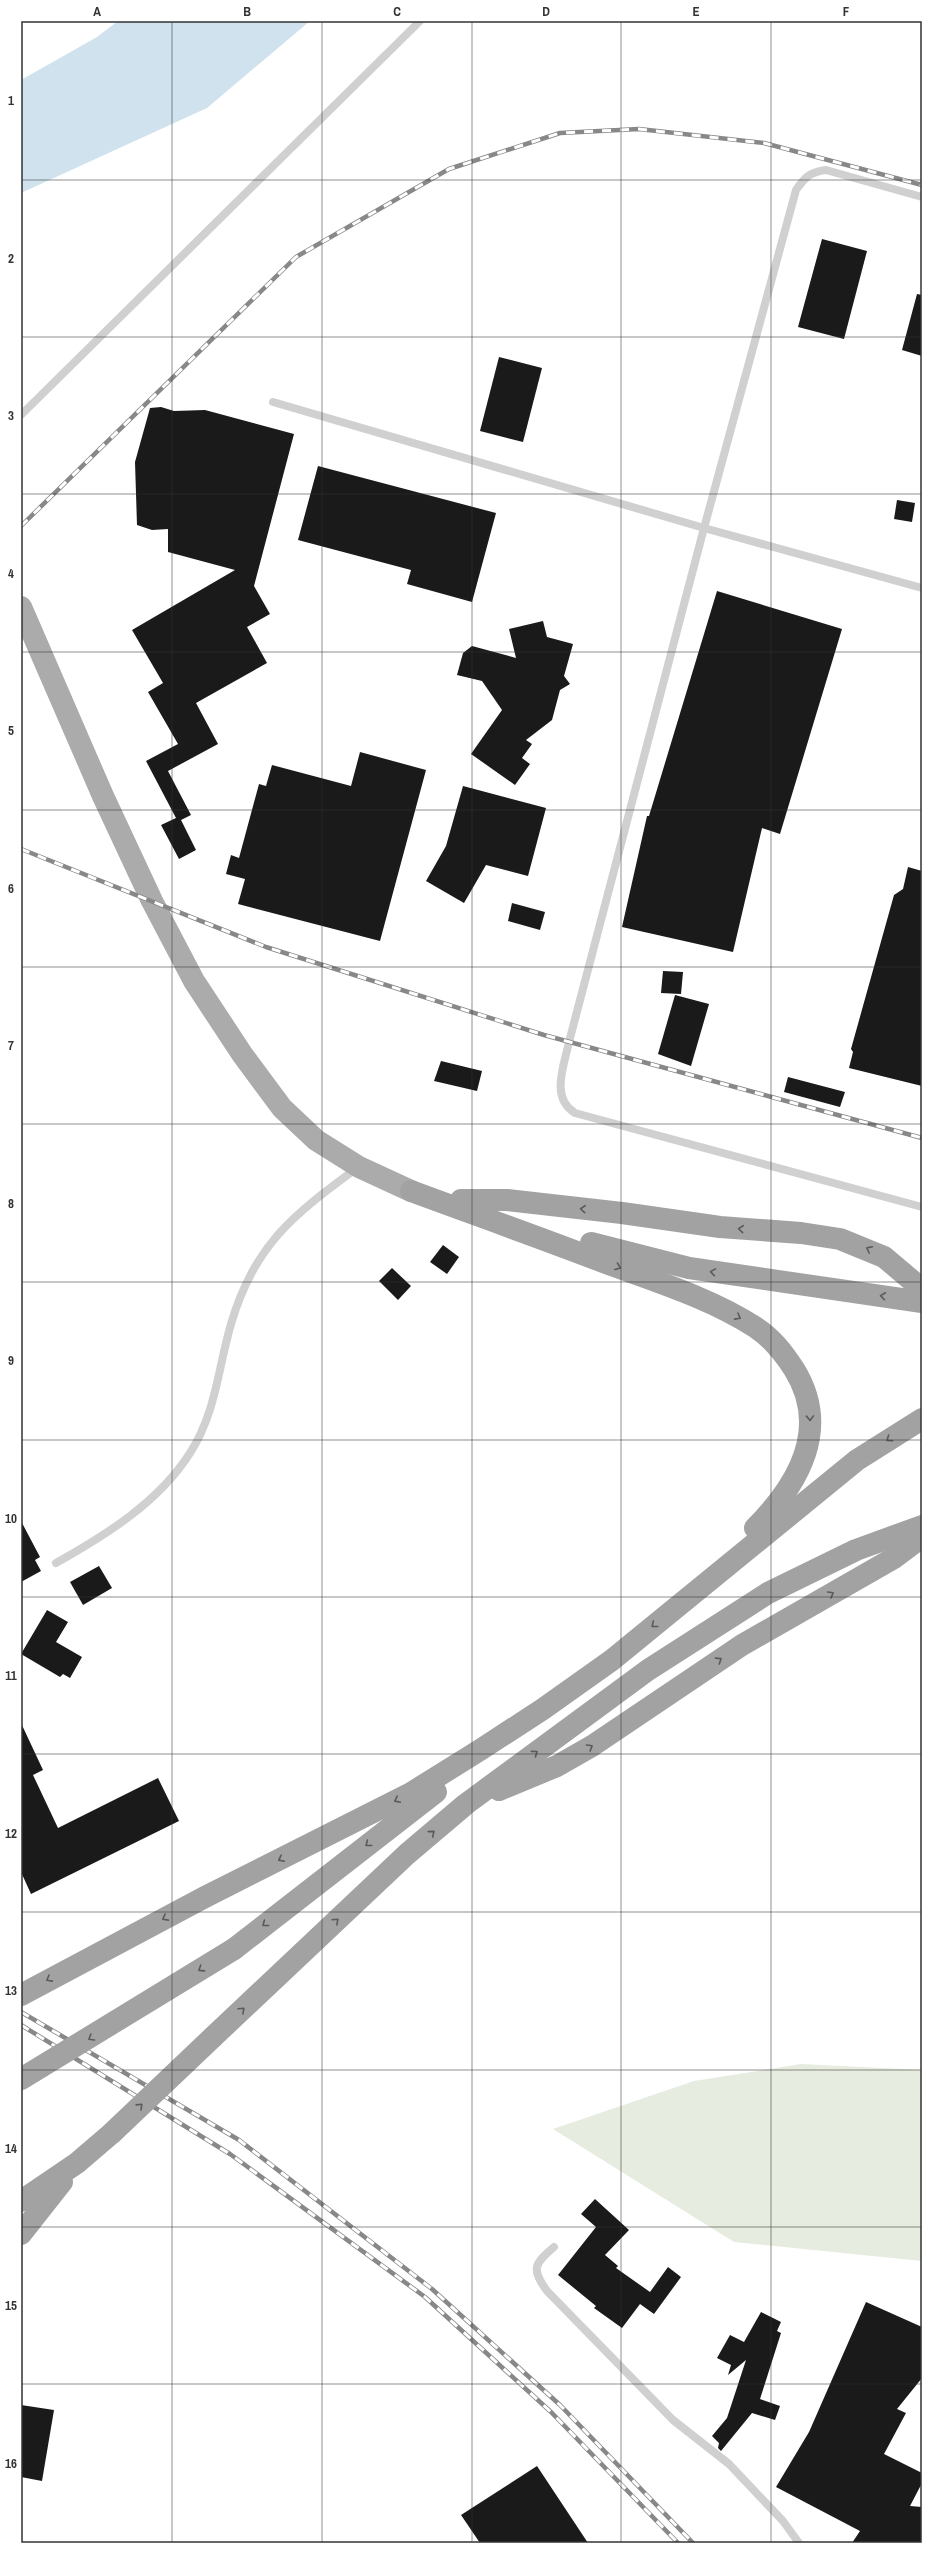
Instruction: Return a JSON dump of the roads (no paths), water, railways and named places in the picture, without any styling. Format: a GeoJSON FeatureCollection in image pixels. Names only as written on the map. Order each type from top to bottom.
{"type":"FeatureCollection","features":[{"type":"Feature","properties":{"kind":"highway"},"geometry":{"type":"LineString","coordinates":[[411,1191],[460,1200],[557,1234],[689,1268],[922,1302]]}},
{"type":"Feature","properties":{"kind":"highway"},"geometry":{"type":"LineString","coordinates":[[411,1191],[632,1272],[726,1311],[756,1327],[781,1348],[802,1382],[812,1416],[808,1450],[793,1484],[784,1495],[761,1522],[685,1600]]}},
{"type":"Feature","properties":{"kind":"highway"},"geometry":{"type":"LineString","coordinates":[[460,1200],[486,1199],[622,1213],[720,1227],[801,1233],[840,1239],[884,1257],[922,1289]]}},
{"type":"Feature","properties":{"kind":"highway"},"geometry":{"type":"LineString","coordinates":[[21,2079],[234,1948],[543,1709],[612,1660],[856,1460],[922,1419]]}},
{"type":"Feature","properties":{"kind":"highway"},"geometry":{"type":"LineString","coordinates":[[21,2201],[77,2163],[112,2133],[407,1854],[466,1804],[648,1670],[768,1593],[856,1550],[922,1526]]}},
{"type":"Feature","properties":{"kind":"highway"},"geometry":{"type":"LineString","coordinates":[[466,1804],[557,1766],[580,1753],[742,1645],[894,1558],[922,1537]]}},
{"type":"Feature","properties":{"kind":"highway"},"geometry":{"type":"LineString","coordinates":[[21,1995],[78,1964],[411,1793],[543,1709]]}},
{"type":"Feature","properties":{"kind":"highway"},"geometry":{"type":"LineString","coordinates":[[21,2234],[77,2163]]}},
{"type":"Feature","properties":{"kind":"main road"},"geometry":{"type":"LineString","coordinates":[[21,607],[102,796],[152,901],[194,981],[260,1080],[282,1108],[316,1140],[359,1167],[411,1191]]}},
{"type":"Feature","properties":{"kind":"lane"},"geometry":{"type":"LineString","coordinates":[[21,415],[420,21]]}},
{"type":"Feature","properties":{"kind":"lane"},"geometry":{"type":"LineString","coordinates":[[922,197],[826,170],[813,172],[804,179],[796,190],[704,528],[569,1042],[560,1083],[562,1101],[566,1108],[575,1113],[922,1207]]}},
{"type":"Feature","properties":{"kind":"lane"},"geometry":{"type":"LineString","coordinates":[[274,402],[704,528],[922,588]]}},
{"type":"Feature","properties":{"kind":"lane"},"geometry":{"type":"LineString","coordinates":[[56,1563],[96,1541],[142,1507],[190,1454],[212,1409],[230,1324],[255,1266],[271,1240],[296,1215],[359,1167]]}},
{"type":"Feature","properties":{"kind":"lane"},"geometry":{"type":"LineString","coordinates":[[554,2247],[537,2263],[536,2271],[547,2291],[673,2420],[729,2464],[783,2521],[798,2543]]}},
{"type":"Feature","properties":{"kind":"water"},"geometry":{"type":"Polygon","coordinates":[[[118,21],[310,21],[207,108],[21,193],[21,80],[97,37],[118,21]]]}},
{"type":"Feature","properties":{"kind":"railway"},"geometry":{"type":"LineString","coordinates":[[21,526],[296,257],[449,169],[560,133],[639,129],[764,143],[922,185]]}},
{"type":"Feature","properties":{"kind":"railway"},"geometry":{"type":"LineString","coordinates":[[21,849],[266,947],[544,1035],[922,1138]]}},
{"type":"Feature","properties":{"kind":"railway"},"geometry":{"type":"LineString","coordinates":[[21,2012],[239,2140],[432,2289],[560,2405],[693,2543]]}},
{"type":"Feature","properties":{"kind":"railway"},"geometry":{"type":"LineString","coordinates":[[21,2025],[230,2154],[425,2297],[551,2412],[678,2543]]}}]}
